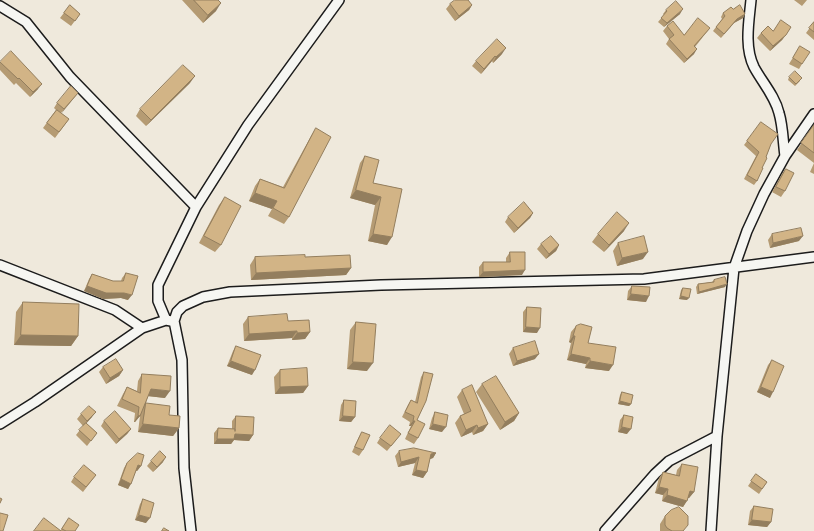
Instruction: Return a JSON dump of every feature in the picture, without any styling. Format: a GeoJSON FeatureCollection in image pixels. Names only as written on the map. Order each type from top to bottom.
{"type":"FeatureCollection","features":[{"type":"Feature","properties":{"kind":"street"},"geometry":{"type":"LineString","coordinates":[[191,531],[184,468],[182,360],[170,321],[158,301],[158,285],[196,207],[248,125],[339,0]]}},
{"type":"Feature","properties":{"kind":"street"},"geometry":{"type":"LineString","coordinates":[[751,0],[748,35],[749,50],[753,65],[775,103],[779,113],[785,156]]}},
{"type":"Feature","properties":{"kind":"street"},"geometry":{"type":"LineString","coordinates":[[0,6],[26,22],[70,77],[196,207]]}},
{"type":"Feature","properties":{"kind":"street"},"geometry":{"type":"LineString","coordinates":[[711,531],[717,436],[734,268],[747,231],[764,194],[785,156],[814,114]]}},
{"type":"Feature","properties":{"kind":"street"},"geometry":{"type":"LineString","coordinates":[[0,424],[35,402],[142,328],[170,321],[176,312],[183,306],[203,297],[230,292],[381,285],[644,279],[814,257]]}},
{"type":"Feature","properties":{"kind":"street"},"geometry":{"type":"LineString","coordinates":[[0,265],[115,310],[142,328]]}},
{"type":"Feature","properties":{"kind":"street"},"geometry":{"type":"LineString","coordinates":[[605,531],[655,474],[669,462],[717,436]]}},
{"type":"Feature","properties":{"kind":"building"},"geometry":{"type":"Polygon","coordinates":[[[194,0],[218,0],[221,3],[208,15],[194,0]]]}},
{"type":"Feature","properties":{"kind":"building"},"geometry":{"type":"Polygon","coordinates":[[[455,0],[468,0],[472,5],[459,16],[450,4],[455,0]]]}},
{"type":"Feature","properties":{"kind":"building"},"geometry":{"type":"Polygon","coordinates":[[[676,1],[683,9],[667,23],[661,18],[667,11],[666,10],[676,1]]]}},
{"type":"Feature","properties":{"kind":"building"},"geometry":{"type":"Polygon","coordinates":[[[70,5],[80,14],[75,21],[64,13],[70,5]]]}},
{"type":"Feature","properties":{"kind":"building"},"geometry":{"type":"Polygon","coordinates":[[[740,5],[745,14],[737,19],[724,34],[716,27],[725,16],[723,13],[731,7],[733,9],[740,5]]]}},
{"type":"Feature","properties":{"kind":"building"},"geometry":{"type":"Polygon","coordinates":[[[698,18],[710,28],[694,46],[697,49],[687,59],[669,39],[674,35],[667,26],[673,21],[684,35],[698,18]]]}},
{"type":"Feature","properties":{"kind":"building"},"geometry":{"type":"Polygon","coordinates":[[[781,20],[791,27],[786,35],[773,46],[761,33],[768,26],[773,31],[781,20]]]}},
{"type":"Feature","properties":{"kind":"building"},"geometry":{"type":"Polygon","coordinates":[[[814,22],[814,32],[809,28],[814,22]]]}},
{"type":"Feature","properties":{"kind":"building"},"geometry":{"type":"Polygon","coordinates":[[[497,39],[506,48],[496,57],[495,56],[484,69],[476,61],[497,39]]]}},
{"type":"Feature","properties":{"kind":"building"},"geometry":{"type":"Polygon","coordinates":[[[800,46],[810,52],[802,64],[793,58],[800,46]]]}},
{"type":"Feature","properties":{"kind":"building"},"geometry":{"type":"Polygon","coordinates":[[[11,51],[42,84],[33,92],[0,62],[11,51]]]}},
{"type":"Feature","properties":{"kind":"building"},"geometry":{"type":"Polygon","coordinates":[[[183,65],[195,76],[151,120],[140,109],[183,65]]]}},
{"type":"Feature","properties":{"kind":"building"},"geometry":{"type":"Polygon","coordinates":[[[795,71],[802,78],[796,84],[789,77],[795,71]]]}},
{"type":"Feature","properties":{"kind":"building"},"geometry":{"type":"Polygon","coordinates":[[[71,86],[78,93],[64,109],[57,103],[71,86]]]}},
{"type":"Feature","properties":{"kind":"building"},"geometry":{"type":"Polygon","coordinates":[[[57,110],[69,119],[59,132],[47,123],[57,110]]]}},
{"type":"Feature","properties":{"kind":"building"},"geometry":{"type":"Polygon","coordinates":[[[761,122],[778,134],[771,144],[766,157],[767,158],[757,181],[747,175],[759,152],[747,141],[761,122]]]}},
{"type":"Feature","properties":{"kind":"building"},"geometry":{"type":"Polygon","coordinates":[[[814,125],[814,153],[801,143],[814,125]]]}},
{"type":"Feature","properties":{"kind":"building"},"geometry":{"type":"Polygon","coordinates":[[[316,128],[331,137],[289,217],[273,208],[277,201],[255,193],[260,179],[284,188],[316,128]]]}},
{"type":"Feature","properties":{"kind":"building"},"geometry":{"type":"Polygon","coordinates":[[[365,156],[379,160],[373,183],[402,189],[392,237],[373,234],[381,197],[356,190],[365,156]]]}},
{"type":"Feature","properties":{"kind":"building"},"geometry":{"type":"Polygon","coordinates":[[[786,169],[794,173],[785,191],[776,187],[786,169]]]}},
{"type":"Feature","properties":{"kind":"building"},"geometry":{"type":"Polygon","coordinates":[[[225,197],[241,206],[221,245],[204,236],[225,197]]]}},
{"type":"Feature","properties":{"kind":"building"},"geometry":{"type":"Polygon","coordinates":[[[524,202],[533,213],[518,228],[508,217],[524,202]]]}},
{"type":"Feature","properties":{"kind":"building"},"geometry":{"type":"Polygon","coordinates":[[[617,212],[629,223],[609,245],[598,234],[617,212]]]}},
{"type":"Feature","properties":{"kind":"building"},"geometry":{"type":"Polygon","coordinates":[[[801,228],[803,236],[773,243],[772,234],[801,228]]]}},
{"type":"Feature","properties":{"kind":"building"},"geometry":{"type":"Polygon","coordinates":[[[551,236],[559,245],[549,254],[541,244],[551,236]]]}},
{"type":"Feature","properties":{"kind":"building"},"geometry":{"type":"Polygon","coordinates":[[[644,236],[648,252],[622,258],[618,243],[644,236]]]}},
{"type":"Feature","properties":{"kind":"building"},"geometry":{"type":"Polygon","coordinates":[[[510,252],[525,252],[525,270],[483,272],[483,262],[510,262],[510,252]]]}},
{"type":"Feature","properties":{"kind":"building"},"geometry":{"type":"Polygon","coordinates":[[[305,255],[305,257],[350,255],[351,268],[256,273],[255,257],[305,255]]]}},
{"type":"Feature","properties":{"kind":"building"},"geometry":{"type":"Polygon","coordinates":[[[126,273],[138,276],[132,295],[124,293],[106,293],[87,286],[92,274],[113,281],[123,281],[126,273]]]}},
{"type":"Feature","properties":{"kind":"building"},"geometry":{"type":"Polygon","coordinates":[[[725,277],[727,284],[699,292],[698,284],[714,282],[714,280],[725,277]]]}},
{"type":"Feature","properties":{"kind":"building"},"geometry":{"type":"Polygon","coordinates":[[[632,286],[650,287],[649,296],[631,294],[632,286]]]}},
{"type":"Feature","properties":{"kind":"building"},"geometry":{"type":"Polygon","coordinates":[[[683,288],[691,289],[689,298],[681,296],[683,288]]]}},
{"type":"Feature","properties":{"kind":"building"},"geometry":{"type":"Polygon","coordinates":[[[23,302],[79,304],[78,336],[21,335],[23,302]]]}},
{"type":"Feature","properties":{"kind":"building"},"geometry":{"type":"Polygon","coordinates":[[[527,307],[541,308],[540,328],[526,327],[527,307]]]}},
{"type":"Feature","properties":{"kind":"building"},"geometry":{"type":"Polygon","coordinates":[[[287,314],[288,321],[309,320],[310,332],[297,333],[297,331],[249,334],[248,317],[287,314]]]}},
{"type":"Feature","properties":{"kind":"building"},"geometry":{"type":"Polygon","coordinates":[[[356,322],[376,324],[373,363],[353,362],[356,322]]]}},
{"type":"Feature","properties":{"kind":"building"},"geometry":{"type":"Polygon","coordinates":[[[581,324],[592,327],[588,343],[616,347],[613,365],[590,361],[590,358],[571,354],[576,326],[581,324]]]}},
{"type":"Feature","properties":{"kind":"building"},"geometry":{"type":"Polygon","coordinates":[[[535,341],[539,354],[517,361],[513,348],[535,341]]]}},
{"type":"Feature","properties":{"kind":"building"},"geometry":{"type":"Polygon","coordinates":[[[236,346],[261,355],[255,370],[231,361],[236,346]]]}},
{"type":"Feature","properties":{"kind":"building"},"geometry":{"type":"Polygon","coordinates":[[[116,359],[123,370],[110,378],[103,367],[116,359]]]}},
{"type":"Feature","properties":{"kind":"building"},"geometry":{"type":"Polygon","coordinates":[[[772,360],[784,366],[773,392],[761,387],[772,360]]]}},
{"type":"Feature","properties":{"kind":"building"},"geometry":{"type":"Polygon","coordinates":[[[307,368],[308,386],[280,387],[280,370],[307,368]]]}},
{"type":"Feature","properties":{"kind":"building"},"geometry":{"type":"Polygon","coordinates":[[[424,372],[433,374],[426,401],[417,420],[425,424],[418,438],[408,433],[415,421],[413,421],[414,416],[405,412],[411,400],[417,403],[424,372]]]}},
{"type":"Feature","properties":{"kind":"building"},"geometry":{"type":"Polygon","coordinates":[[[142,374],[171,376],[170,391],[151,389],[140,416],[138,415],[139,407],[122,399],[127,387],[140,393],[142,374]]]}},
{"type":"Feature","properties":{"kind":"building"},"geometry":{"type":"Polygon","coordinates":[[[496,376],[519,413],[505,422],[482,384],[496,376]]]}},
{"type":"Feature","properties":{"kind":"building"},"geometry":{"type":"Polygon","coordinates":[[[472,385],[488,424],[478,428],[477,425],[466,430],[460,416],[471,411],[462,390],[472,385]]]}},
{"type":"Feature","properties":{"kind":"building"},"geometry":{"type":"Polygon","coordinates":[[[622,392],[633,395],[631,404],[620,401],[622,392]]]}},
{"type":"Feature","properties":{"kind":"building"},"geometry":{"type":"Polygon","coordinates":[[[344,400],[356,401],[355,417],[343,416],[344,400]]]}},
{"type":"Feature","properties":{"kind":"building"},"geometry":{"type":"Polygon","coordinates":[[[146,403],[170,406],[169,415],[180,416],[179,428],[143,424],[146,403]]]}},
{"type":"Feature","properties":{"kind":"building"},"geometry":{"type":"Polygon","coordinates":[[[89,406],[96,412],[87,421],[81,414],[89,406]]]}},
{"type":"Feature","properties":{"kind":"building"},"geometry":{"type":"Polygon","coordinates":[[[115,411],[131,429],[119,439],[104,421],[115,411]]]}},
{"type":"Feature","properties":{"kind":"building"},"geometry":{"type":"Polygon","coordinates":[[[435,412],[448,415],[446,427],[433,424],[435,412]]]}},
{"type":"Feature","properties":{"kind":"building"},"geometry":{"type":"Polygon","coordinates":[[[624,415],[633,417],[631,429],[622,427],[624,415]]]}},
{"type":"Feature","properties":{"kind":"building"},"geometry":{"type":"Polygon","coordinates":[[[236,416],[254,417],[253,435],[235,434],[234,439],[217,439],[218,428],[235,429],[235,431],[236,416]]]}},
{"type":"Feature","properties":{"kind":"building"},"geometry":{"type":"Polygon","coordinates":[[[86,423],[97,433],[91,441],[79,430],[86,423]]]}},
{"type":"Feature","properties":{"kind":"building"},"geometry":{"type":"Polygon","coordinates":[[[390,425],[401,434],[391,446],[380,438],[390,425]]]}},
{"type":"Feature","properties":{"kind":"building"},"geometry":{"type":"Polygon","coordinates":[[[362,432],[370,435],[363,450],[355,447],[362,432]]]}},
{"type":"Feature","properties":{"kind":"building"},"geometry":{"type":"Polygon","coordinates":[[[414,448],[436,453],[431,454],[427,472],[416,470],[419,457],[401,462],[399,451],[414,448]]]}},
{"type":"Feature","properties":{"kind":"building"},"geometry":{"type":"Polygon","coordinates":[[[160,451],[166,457],[157,467],[151,461],[160,451]]]}},
{"type":"Feature","properties":{"kind":"building"},"geometry":{"type":"Polygon","coordinates":[[[138,453],[144,455],[141,466],[138,465],[131,484],[121,479],[127,463],[138,453]]]}},
{"type":"Feature","properties":{"kind":"building"},"geometry":{"type":"Polygon","coordinates":[[[682,464],[698,467],[694,492],[690,491],[687,501],[667,495],[668,489],[659,487],[663,472],[679,476],[682,464]]]}},
{"type":"Feature","properties":{"kind":"building"},"geometry":{"type":"Polygon","coordinates":[[[84,465],[96,475],[86,487],[74,477],[84,465]]]}},
{"type":"Feature","properties":{"kind":"building"},"geometry":{"type":"Polygon","coordinates":[[[756,474],[767,482],[762,489],[751,481],[756,474]]]}},
{"type":"Feature","properties":{"kind":"building"},"geometry":{"type":"Polygon","coordinates":[[[143,499],[154,503],[150,518],[139,515],[143,499]]]}},
{"type":"Feature","properties":{"kind":"building"},"geometry":{"type":"Polygon","coordinates":[[[754,506],[773,509],[771,522],[752,520],[754,506]]]}},
{"type":"Feature","properties":{"kind":"building"},"geometry":{"type":"Polygon","coordinates":[[[679,507],[688,516],[688,525],[683,531],[672,531],[665,525],[665,516],[671,510],[679,507]]]}},
{"type":"Feature","properties":{"kind":"building"},"geometry":{"type":"Polygon","coordinates":[[[0,513],[8,515],[3,531],[0,531],[0,513]]]}},
{"type":"Feature","properties":{"kind":"building"},"geometry":{"type":"Polygon","coordinates":[[[44,518],[61,531],[34,531],[44,518]]]}},
{"type":"Feature","properties":{"kind":"building"},"geometry":{"type":"Polygon","coordinates":[[[69,518],[79,525],[75,531],[66,531],[62,529],[69,518]]]}},
{"type":"Feature","properties":{"kind":"building"},"geometry":{"type":"Polygon","coordinates":[[[164,528],[169,531],[162,531],[164,528]]]}}]}
